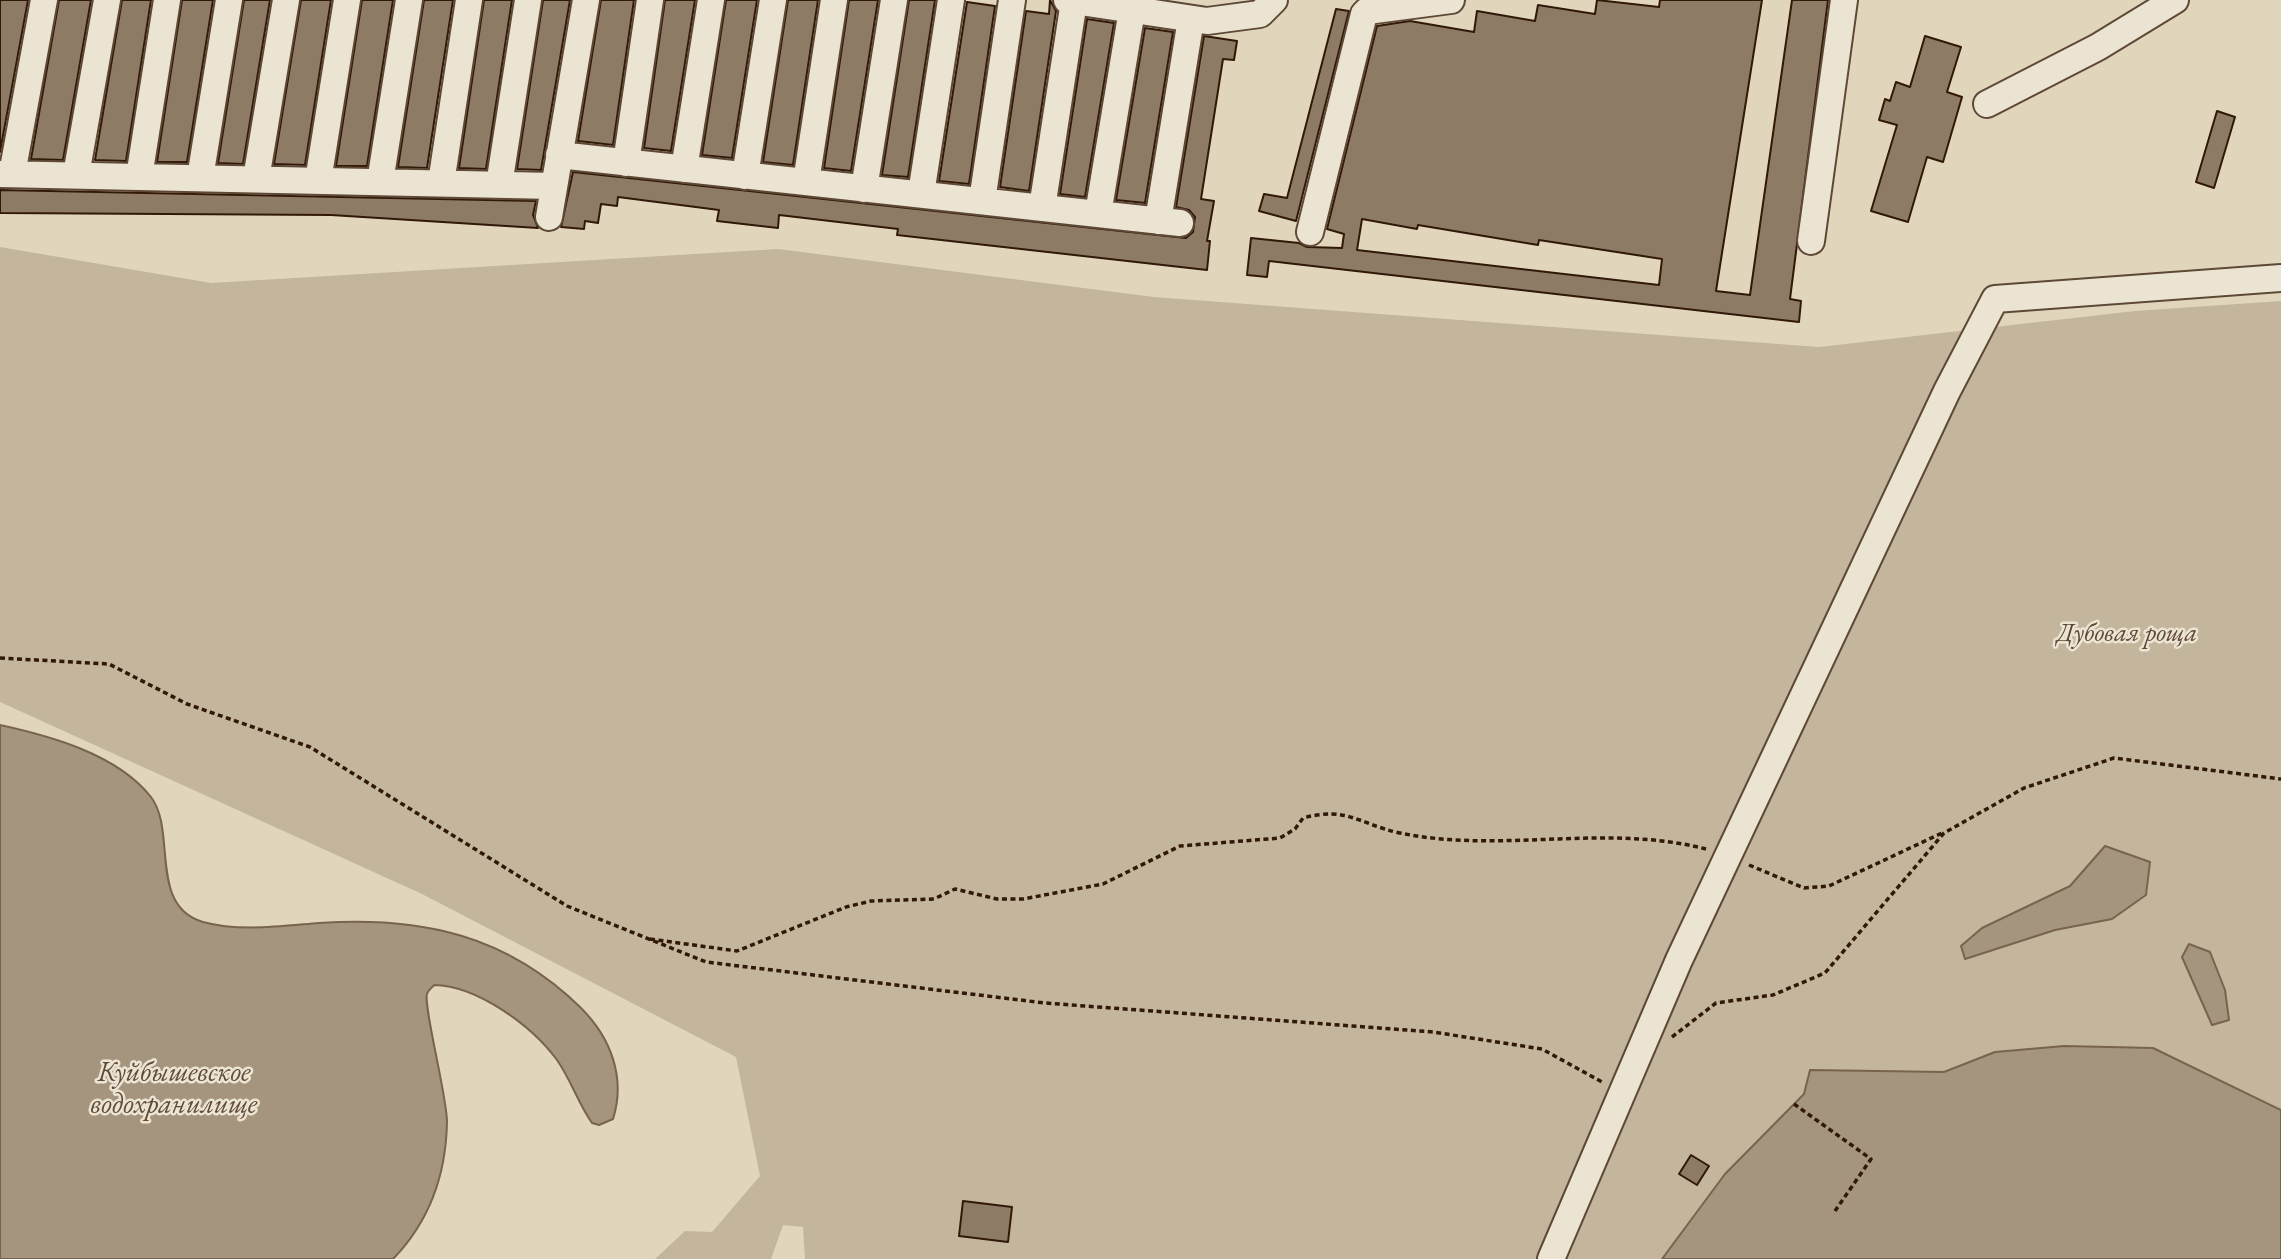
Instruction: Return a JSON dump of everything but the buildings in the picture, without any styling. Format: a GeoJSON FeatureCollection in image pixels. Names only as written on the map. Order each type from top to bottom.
{"type":"FeatureCollection","features":[{"type":"Feature","properties":{"kind":"lane"},"geometry":{"type":"LineString","coordinates":[[44,0],[6,174],[554,186]]}},
{"type":"Feature","properties":{"kind":"lane"},"geometry":{"type":"LineString","coordinates":[[76,175],[107,0]]}},
{"type":"Feature","properties":{"kind":"lane"},"geometry":{"type":"LineString","coordinates":[[139,177],[167,0]]}},
{"type":"Feature","properties":{"kind":"lane"},"geometry":{"type":"LineString","coordinates":[[200,178],[229,0]]}},
{"type":"Feature","properties":{"kind":"lane"},"geometry":{"type":"LineString","coordinates":[[256,179],[286,0]]}},
{"type":"Feature","properties":{"kind":"lane"},"geometry":{"type":"LineString","coordinates":[[318,181],[347,0]]}},
{"type":"Feature","properties":{"kind":"lane"},"geometry":{"type":"LineString","coordinates":[[380,182],[409,0]]}},
{"type":"Feature","properties":{"kind":"lane"},"geometry":{"type":"LineString","coordinates":[[441,183],[469,0]]}},
{"type":"Feature","properties":{"kind":"lane"},"geometry":{"type":"LineString","coordinates":[[499,185],[528,0]]}},
{"type":"Feature","properties":{"kind":"lane"},"geometry":{"type":"LineString","coordinates":[[549,217],[586,0]]}},
{"type":"Feature","properties":{"kind":"lane"},"geometry":{"type":"LineString","coordinates":[[626,163],[650,0]]}},
{"type":"Feature","properties":{"kind":"lane"},"geometry":{"type":"LineString","coordinates":[[684,169],[711,0]]}},
{"type":"Feature","properties":{"kind":"lane"},"geometry":{"type":"LineString","coordinates":[[745,176],[773,0]]}},
{"type":"Feature","properties":{"kind":"lane"},"geometry":{"type":"LineString","coordinates":[[806,182],[834,0]]}},
{"type":"Feature","properties":{"kind":"lane"},"geometry":{"type":"LineString","coordinates":[[864,189],[894,0]]}},
{"type":"Feature","properties":{"kind":"lane"},"geometry":{"type":"LineString","coordinates":[[921,194],[951,0]]}},
{"type":"Feature","properties":{"kind":"lane"},"geometry":{"type":"LineString","coordinates":[[982,201],[1012,0]]}},
{"type":"Feature","properties":{"kind":"lane"},"geometry":{"type":"LineString","coordinates":[[1042,208],[1071,1],[1207,21],[1261,13],[1274,0]]}},
{"type":"Feature","properties":{"kind":"lane"},"geometry":{"type":"LineString","coordinates":[[1310,232],[1364,14],[1367,11],[1451,0]]}},
{"type":"Feature","properties":{"kind":"lane"},"geometry":{"type":"LineString","coordinates":[[1811,241],[1844,0]]}},
{"type":"Feature","properties":{"kind":"lane"},"geometry":{"type":"LineString","coordinates":[[1987,104],[2098,47],[2175,0]]}},
{"type":"Feature","properties":{"kind":"lane"},"geometry":{"type":"LineString","coordinates":[[1098,214],[1132,10]]}},
{"type":"Feature","properties":{"kind":"lane"},"geometry":{"type":"LineString","coordinates":[[559,155],[1169,222],[1191,19]]}},
{"type":"Feature","properties":{"kind":"lane"},"geometry":{"type":"LineString","coordinates":[[1551,1259],[1620,1093],[1729,855],[1947,391],[1995,299],[2281,278]]}},
{"type":"Feature","properties":{"kind":"path"},"geometry":{"type":"LineString","coordinates":[[0,658],[109,664],[187,704],[310,747],[567,906],[706,962],[1045,1003],[1433,1032],[1542,1049],[1620,1093]]}},
{"type":"Feature","properties":{"kind":"path"},"geometry":{"type":"LineString","coordinates":[[642,938],[737,951],[846,907],[871,901],[934,899],[955,889],[997,898],[1023,899],[1102,884],[1180,846],[1280,838],[1295,829],[1303,818],[1324,812],[1347,814],[1398,832],[1456,842],[1586,836],[1678,842],[1729,855],[1804,888],[1829,886],[1944,833],[2024,788],[2114,758],[2281,779]]}},
{"type":"Feature","properties":{"kind":"path"},"geometry":{"type":"LineString","coordinates":[[1670,1039],[1716,1003],[1773,995],[1825,973],[1944,833]]}},
{"type":"Feature","properties":{"kind":"path"},"geometry":{"type":"LineString","coordinates":[[1794,1104],[1871,1159],[1835,1211]]}},
{"type":"Feature","properties":{"kind":"green space","name":"Дубовая роща"},"geometry":{"type":"Polygon","coordinates":[[[0,247],[211,283],[778,249],[1154,297],[1819,347],[2135,311],[2281,301],[2281,1110],[2064,1046],[1995,1052],[1944,1072],[1810,1070],[1804,1094],[1725,1174],[1662,1259],[805,1259],[803,1227],[783,1225],[771,1259],[655,1259],[685,1231],[712,1232],[760,1176],[736,1057],[422,894],[0,702],[0,247]],[[2105,846],[2070,886],[1982,928],[1965,959],[2055,930],[2112,919],[2150,863],[2105,846]]]}},
{"type":"Feature","properties":{"kind":"water","name":"Куйбышевское водохранилище"},"geometry":{"type":"Polygon","coordinates":[[[0,725],[82,749],[120,769],[137,782],[151,797],[158,811],[169,884],[175,901],[186,913],[203,922],[246,928],[319,923],[393,923],[460,936],[492,947],[523,963],[553,983],[581,1008],[608,1045],[618,1089],[613,1119],[599,1125],[592,1123],[557,1060],[533,1034],[503,1010],[468,992],[434,985],[428,993],[428,1015],[446,1109],[446,1141],[434,1196],[417,1229],[393,1259],[0,1259],[0,725]]]}},
{"type":"Feature","properties":{"kind":"water"},"geometry":{"type":"Polygon","coordinates":[[[2105,846],[2150,862],[2146,895],[2112,919],[2055,930],[1965,959],[1961,946],[1982,928],[2070,886],[2105,846]]]}},
{"type":"Feature","properties":{"kind":"water"},"geometry":{"type":"Polygon","coordinates":[[[2189,944],[2210,952],[2225,990],[2229,1020],[2212,1025],[2182,957],[2189,944]]]}},
{"type":"Feature","properties":{"kind":"water"},"geometry":{"type":"Polygon","coordinates":[[[2064,1046],[2153,1048],[2281,1110],[2281,1259],[1662,1259],[1725,1174],[1804,1094],[1810,1070],[1944,1072],[1995,1052],[2064,1046]]]}}]}
